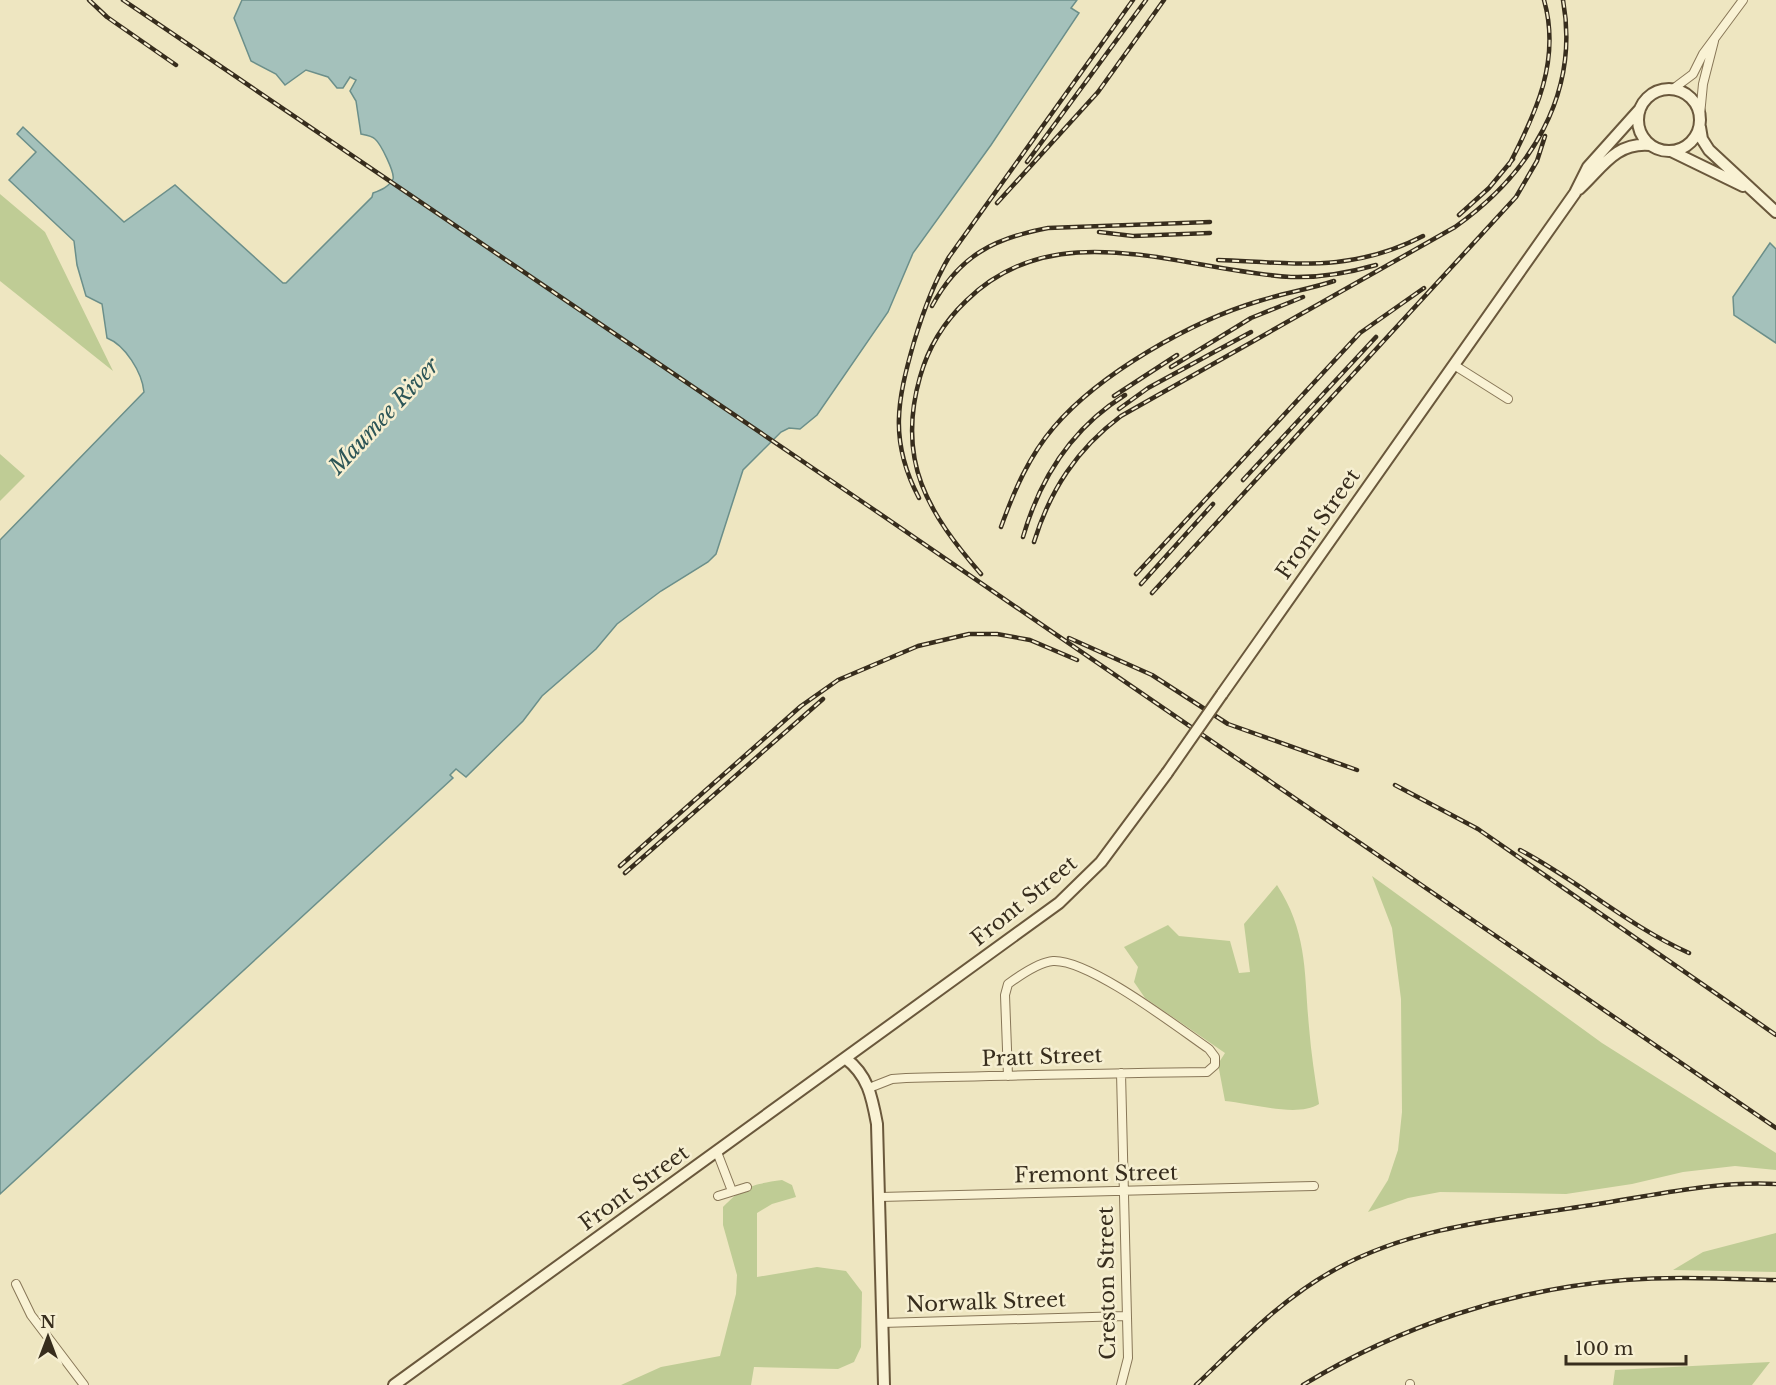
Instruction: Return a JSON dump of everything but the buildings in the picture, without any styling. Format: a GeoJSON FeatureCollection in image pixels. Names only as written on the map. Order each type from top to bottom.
{"type":"FeatureCollection","features":[{"type":"Feature","properties":{"kind":"street"},"geometry":{"type":"LineString","coordinates":[[1743,0],[1715,37],[1693,74],[1673,89],[1652,94],[1640,109],[1639,128],[1650,145],[1671,151],[1751,190]]}},
{"type":"Feature","properties":{"kind":"street"},"geometry":{"type":"LineString","coordinates":[[1715,37],[1703,84],[1700,120],[1702,139],[1709,150],[1776,212]]}},
{"type":"Feature","properties":{"kind":"street"},"geometry":{"type":"LineString","coordinates":[[1671,151],[1690,143],[1700,120],[1692,99],[1673,89]]}},
{"type":"Feature","properties":{"kind":"street","name":"Front Street"},"geometry":{"type":"LineString","coordinates":[[1575,194],[1588,167],[1640,109]]}},
{"type":"Feature","properties":{"kind":"street","name":"Front Street"},"geometry":{"type":"LineString","coordinates":[[394,1385],[1039,919],[1073,891],[1115,846],[1575,194],[1615,152],[1630,145],[1650,145]]}},
{"type":"Feature","properties":{"kind":"street"},"geometry":{"type":"LineString","coordinates":[[1454,365],[1508,399]]}},
{"type":"Feature","properties":{"kind":"street","name":"Pratt Street"},"geometry":{"type":"LineString","coordinates":[[869,1088],[899,1079],[1207,1072],[1215,1065],[1215,1057],[1209,1049],[1103,976],[1055,960],[1046,962],[1008,984],[1005,994],[1008,1076]]}},
{"type":"Feature","properties":{"kind":"street"},"geometry":{"type":"LineString","coordinates":[[845,1058],[859,1068],[869,1088],[879,1138],[884,1385]]}},
{"type":"Feature","properties":{"kind":"street","name":"Creston Street"},"geometry":{"type":"LineString","coordinates":[[1121,1073],[1128,1358],[1121,1385]]}},
{"type":"Feature","properties":{"kind":"street"},"geometry":{"type":"LineString","coordinates":[[717,1152],[732,1191]]}},
{"type":"Feature","properties":{"kind":"street","name":"Fremont Street"},"geometry":{"type":"LineString","coordinates":[[880,1197],[1314,1186]]}},
{"type":"Feature","properties":{"kind":"street"},"geometry":{"type":"LineString","coordinates":[[718,1196],[747,1187]]}},
{"type":"Feature","properties":{"kind":"street"},"geometry":{"type":"LineString","coordinates":[[16,1284],[31,1315],[84,1385]]}},
{"type":"Feature","properties":{"kind":"street","name":"Norwalk Street"},"geometry":{"type":"LineString","coordinates":[[882,1323],[1126,1316]]}},
{"type":"Feature","properties":{"kind":"green space"},"geometry":{"type":"Polygon","coordinates":[[[0,194],[45,232],[113,371],[0,281],[0,194]]]}},
{"type":"Feature","properties":{"kind":"green space"},"geometry":{"type":"Polygon","coordinates":[[[0,454],[25,476],[0,501],[0,454]]]}},
{"type":"Feature","properties":{"kind":"green space"},"geometry":{"type":"Polygon","coordinates":[[[1372,876],[1602,1043],[1776,1153],[1776,1170],[1735,1166],[1683,1172],[1632,1184],[1566,1194],[1440,1192],[1408,1198],[1368,1212],[1388,1180],[1398,1150],[1402,1112],[1401,999],[1392,928],[1372,876]]]}},
{"type":"Feature","properties":{"kind":"green space"},"geometry":{"type":"Polygon","coordinates":[[[1277,885],[1294,920],[1303,954],[1311,1046],[1319,1104],[1299,1110],[1225,1101],[1218,1064],[1225,1053],[1145,998],[1134,982],[1138,967],[1124,947],[1168,925],[1179,936],[1230,941],[1239,973],[1250,972],[1244,924],[1277,885]]]}},
{"type":"Feature","properties":{"kind":"green space"},"geometry":{"type":"Polygon","coordinates":[[[782,1180],[792,1185],[796,1197],[772,1204],[757,1213],[757,1277],[817,1267],[846,1271],[862,1292],[861,1347],[854,1362],[838,1369],[754,1367],[751,1385],[621,1385],[661,1367],[720,1356],[736,1294],[737,1275],[723,1225],[723,1207],[743,1190],[782,1180]]]}},
{"type":"Feature","properties":{"kind":"green space"},"geometry":{"type":"Polygon","coordinates":[[[1776,1233],[1776,1272],[1673,1270],[1703,1252],[1776,1233]]]}},
{"type":"Feature","properties":{"kind":"green space"},"geometry":{"type":"Polygon","coordinates":[[[1770,1362],[1752,1385],[1613,1385],[1615,1370],[1770,1362]]]}},
{"type":"Feature","properties":{"kind":"water","name":"Maumee River"},"geometry":{"type":"Polygon","coordinates":[[[242,0],[1077,0],[1071,8],[1079,13],[991,145],[913,253],[888,312],[817,415],[800,429],[789,428],[781,432],[743,470],[716,554],[708,562],[661,591],[617,624],[596,649],[542,696],[523,721],[466,777],[456,769],[450,775],[453,778],[0,1194],[0,540],[144,392],[140,376],[132,360],[120,347],[107,338],[102,304],[86,296],[77,265],[74,241],[9,180],[36,152],[17,134],[23,127],[124,222],[175,185],[283,283],[286,283],[372,197],[373,193],[389,184],[393,176],[378,142],[372,137],[361,134],[356,101],[350,91],[356,80],[350,77],[343,88],[337,88],[328,77],[306,70],[285,85],[276,74],[251,61],[234,18],[242,0]]]}},
{"type":"Feature","properties":{"kind":"water"},"geometry":{"type":"Polygon","coordinates":[[[1770,243],[1776,249],[1776,343],[1734,315],[1733,297],[1770,243]]]}},
{"type":"Feature","properties":{"kind":"railway"},"geometry":{"type":"LineString","coordinates":[[89,0],[107,17],[176,65]]}},
{"type":"Feature","properties":{"kind":"railway"},"geometry":{"type":"LineString","coordinates":[[123,0],[870,507],[1776,1128]]}},
{"type":"Feature","properties":{"kind":"railway"},"geometry":{"type":"LineString","coordinates":[[919,498],[903,458],[899,421],[900,402],[908,363],[933,288],[949,257],[1133,0]]}},
{"type":"Feature","properties":{"kind":"railway"},"geometry":{"type":"LineString","coordinates":[[1027,162],[1146,0]]}},
{"type":"Feature","properties":{"kind":"railway"},"geometry":{"type":"LineString","coordinates":[[997,203],[1098,92],[1164,0]]}},
{"type":"Feature","properties":{"kind":"railway"},"geometry":{"type":"LineString","coordinates":[[1509,165],[1536,106],[1548,65],[1550,44],[1544,0]]}},
{"type":"Feature","properties":{"kind":"railway"},"geometry":{"type":"LineString","coordinates":[[1034,542],[1048,505],[1067,472],[1091,442],[1121,416],[1455,227],[1482,206],[1506,182],[1527,157],[1544,129],[1556,99],[1564,68],[1566,35],[1563,0]]}},
{"type":"Feature","properties":{"kind":"railway"},"geometry":{"type":"LineString","coordinates":[[1152,593],[1516,197],[1537,161],[1545,136]]}},
{"type":"Feature","properties":{"kind":"railway"},"geometry":{"type":"LineString","coordinates":[[1459,215],[1489,188],[1513,159]]}},
{"type":"Feature","properties":{"kind":"railway"},"geometry":{"type":"LineString","coordinates":[[932,306],[954,274],[966,262],[980,252],[1011,237],[1048,228],[1210,222]]}},
{"type":"Feature","properties":{"kind":"railway"},"geometry":{"type":"LineString","coordinates":[[1099,232],[1133,236],[1210,233]]}},
{"type":"Feature","properties":{"kind":"railway"},"geometry":{"type":"LineString","coordinates":[[1218,260],[1298,263],[1347,261],[1397,248],[1423,236]]}},
{"type":"Feature","properties":{"kind":"railway"},"geometry":{"type":"LineString","coordinates":[[981,574],[932,507],[915,460],[912,435],[914,407],[920,377],[928,356],[944,326],[966,301],[1002,274],[1040,258],[1080,252],[1122,253],[1249,273],[1291,277],[1313,277],[1376,265]]}},
{"type":"Feature","properties":{"kind":"railway"},"geometry":{"type":"LineString","coordinates":[[1001,527],[1017,487],[1045,438],[1073,407],[1096,387],[1149,351],[1205,322],[1259,301],[1334,281]]}},
{"type":"Feature","properties":{"kind":"railway"},"geometry":{"type":"LineString","coordinates":[[1136,574],[1360,333],[1424,288]]}},
{"type":"Feature","properties":{"kind":"railway"},"geometry":{"type":"LineString","coordinates":[[1171,367],[1251,318],[1303,297]]}},
{"type":"Feature","properties":{"kind":"railway"},"geometry":{"type":"LineString","coordinates":[[1119,409],[1148,388],[1251,332]]}},
{"type":"Feature","properties":{"kind":"railway"},"geometry":{"type":"LineString","coordinates":[[1243,480],[1376,337]]}},
{"type":"Feature","properties":{"kind":"railway"},"geometry":{"type":"LineString","coordinates":[[1114,396],[1177,355]]}},
{"type":"Feature","properties":{"kind":"railway"},"geometry":{"type":"LineString","coordinates":[[1023,537],[1039,495],[1060,456],[1089,423],[1125,395]]}},
{"type":"Feature","properties":{"kind":"railway"},"geometry":{"type":"LineString","coordinates":[[1141,584],[1213,504]]}},
{"type":"Feature","properties":{"kind":"railway"},"geometry":{"type":"LineString","coordinates":[[620,866],[801,706],[838,680],[918,646],[969,634],[997,634],[1030,640],[1077,660]]}},
{"type":"Feature","properties":{"kind":"railway"},"geometry":{"type":"LineString","coordinates":[[1069,638],[1152,675],[1228,724],[1357,770]]}},
{"type":"Feature","properties":{"kind":"railway"},"geometry":{"type":"LineString","coordinates":[[625,873],[823,699]]}},
{"type":"Feature","properties":{"kind":"railway"},"geometry":{"type":"LineString","coordinates":[[1395,785],[1478,829],[1776,1035]]}},
{"type":"Feature","properties":{"kind":"railway"},"geometry":{"type":"LineString","coordinates":[[1520,850],[1563,875],[1645,930],[1689,953]]}},
{"type":"Feature","properties":{"kind":"railway"},"geometry":{"type":"LineString","coordinates":[[1196,1385],[1245,1337],[1298,1293],[1336,1269],[1400,1242],[1467,1225],[1668,1192],[1733,1184],[1776,1184]]}},
{"type":"Feature","properties":{"kind":"railway"},"geometry":{"type":"LineString","coordinates":[[1303,1385],[1340,1364],[1417,1328],[1458,1314],[1540,1292],[1644,1279],[1776,1280]]}}]}
